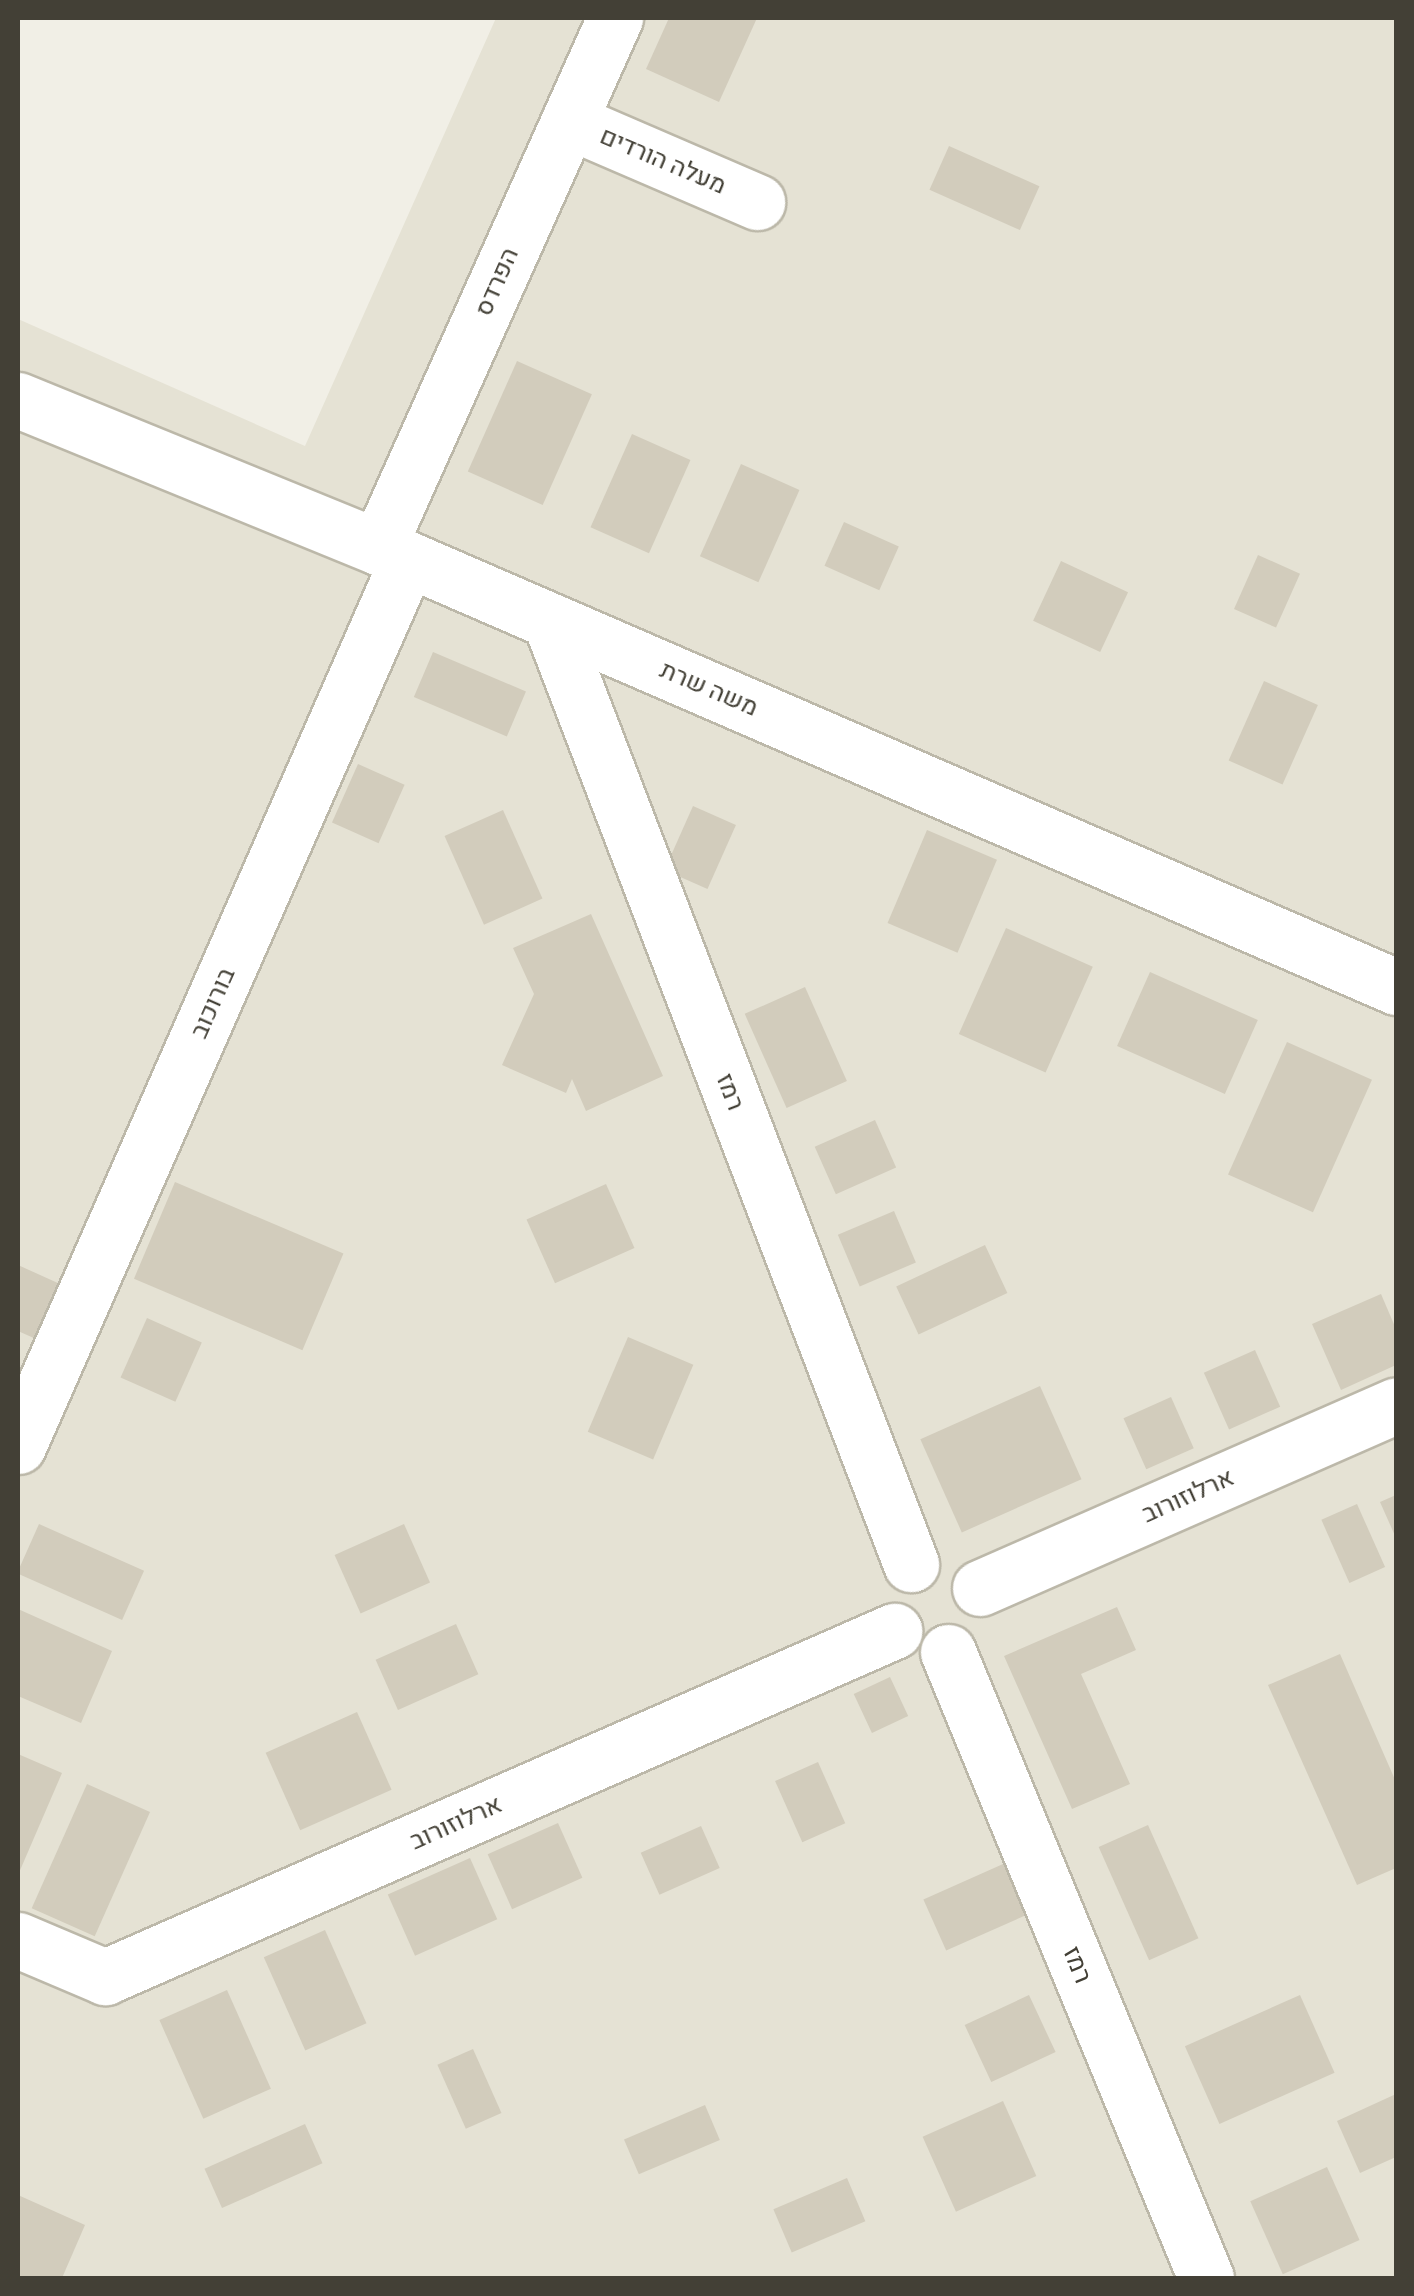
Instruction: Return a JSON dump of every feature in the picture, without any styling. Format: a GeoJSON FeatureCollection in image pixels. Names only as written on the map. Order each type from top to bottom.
{"type":"FeatureCollection","features":[{"type":"Feature","properties":{"kind":"street","name":"הפרדס"},"geometry":{"type":"LineString","coordinates":[[392,553],[614,18]]}},
{"type":"Feature","properties":{"kind":"street","name":"מעלה הורדים"},"geometry":{"type":"LineString","coordinates":[[569,121],[756,202]]}},
{"type":"Feature","properties":{"kind":"street","name":"משה שרת"},"geometry":{"type":"LineString","coordinates":[[18,400],[550,620],[1396,986]]}},
{"type":"Feature","properties":{"kind":"street","name":"בורוכוב"},"geometry":{"type":"LineString","coordinates":[[18,1446],[392,553]]}},
{"type":"Feature","properties":{"kind":"street","name":"רמז"},"geometry":{"type":"LineString","coordinates":[[550,620],[911,1564]]}},
{"type":"Feature","properties":{"kind":"street","name":"ארלוזורוב"},"geometry":{"type":"LineString","coordinates":[[980,1588],[1396,1405]]}},
{"type":"Feature","properties":{"kind":"street"},"geometry":{"type":"LineString","coordinates":[[943,1558],[959,1563],[980,1588],[982,1620],[974,1635],[948,1652],[918,1650],[894,1631],[887,1601],[899,1574],[911,1564],[943,1558]]}},
{"type":"Feature","properties":{"kind":"street","name":"ארלוזורוב"},"geometry":{"type":"LineString","coordinates":[[18,1940],[105,1976],[894,1631]]}},
{"type":"Feature","properties":{"kind":"street","name":"רמז"},"geometry":{"type":"LineString","coordinates":[[948,1652],[1206,2278]]}},
{"type":"Feature","properties":{"kind":"shaded area"},"geometry":{"type":"Polygon","coordinates":[[[496,18],[1396,18],[1396,2278],[18,2278],[18,319],[305,446],[496,18]]]}},
{"type":"Feature","properties":{"kind":"building"},"geometry":{"type":"Polygon","coordinates":[[[669,18],[757,18],[719,102],[646,69],[669,18]]]}},
{"type":"Feature","properties":{"kind":"building"},"geometry":{"type":"Polygon","coordinates":[[[949,146],[1039,186],[1020,230],[929,190],[949,146]]]}},
{"type":"Feature","properties":{"kind":"building"},"geometry":{"type":"Polygon","coordinates":[[[517,361],[592,394],[543,505],[468,472],[517,361]]]}},
{"type":"Feature","properties":{"kind":"building"},"geometry":{"type":"Polygon","coordinates":[[[632,434],[690,460],[649,553],[591,527],[632,434]]]}},
{"type":"Feature","properties":{"kind":"building"},"geometry":{"type":"Polygon","coordinates":[[[741,464],[799,490],[758,582],[700,556],[741,464]]]}},
{"type":"Feature","properties":{"kind":"building"},"geometry":{"type":"Polygon","coordinates":[[[844,522],[899,546],[879,590],[824,566],[844,522]]]}},
{"type":"Feature","properties":{"kind":"building"},"geometry":{"type":"Polygon","coordinates":[[[1258,555],[1300,574],[1276,628],[1234,609],[1258,555]]]}},
{"type":"Feature","properties":{"kind":"building"},"geometry":{"type":"Polygon","coordinates":[[[1061,561],[1128,592],[1100,652],[1033,621],[1061,561]]]}},
{"type":"Feature","properties":{"kind":"building"},"geometry":{"type":"Polygon","coordinates":[[[433,652],[526,691],[507,737],[414,697],[433,652]]]}},
{"type":"Feature","properties":{"kind":"building"},"geometry":{"type":"Polygon","coordinates":[[[1264,681],[1318,705],[1283,784],[1229,760],[1264,681]]]}},
{"type":"Feature","properties":{"kind":"building"},"geometry":{"type":"Polygon","coordinates":[[[358,764],[405,785],[379,843],[332,822],[358,764]]]}},
{"type":"Feature","properties":{"kind":"building"},"geometry":{"type":"Polygon","coordinates":[[[693,806],[736,825],[707,889],[665,870],[693,806]]]}},
{"type":"Feature","properties":{"kind":"building"},"geometry":{"type":"Polygon","coordinates":[[[503,810],[542,899],[484,925],[445,836],[503,810]]]}},
{"type":"Feature","properties":{"kind":"building"},"geometry":{"type":"Polygon","coordinates":[[[927,830],[997,860],[957,953],[888,923],[927,830]]]}},
{"type":"Feature","properties":{"kind":"building"},"geometry":{"type":"Polygon","coordinates":[[[591,914],[663,1076],[586,1111],[572,1079],[566,1093],[502,1065],[534,994],[513,948],[591,914]]]}},
{"type":"Feature","properties":{"kind":"building"},"geometry":{"type":"Polygon","coordinates":[[[1006,928],[1093,967],[1046,1073],[959,1034],[1006,928]]]}},
{"type":"Feature","properties":{"kind":"building"},"geometry":{"type":"Polygon","coordinates":[[[1150,972],[1258,1020],[1225,1094],[1117,1046],[1150,972]]]}},
{"type":"Feature","properties":{"kind":"building"},"geometry":{"type":"Polygon","coordinates":[[[805,987],[847,1081],[787,1108],[745,1014],[805,987]]]}},
{"type":"Feature","properties":{"kind":"building"},"geometry":{"type":"Polygon","coordinates":[[[1287,1042],[1372,1080],[1313,1212],[1228,1174],[1287,1042]]]}},
{"type":"Feature","properties":{"kind":"building"},"geometry":{"type":"Polygon","coordinates":[[[875,1120],[896,1168],[836,1194],[815,1147],[875,1120]]]}},
{"type":"Feature","properties":{"kind":"building"},"geometry":{"type":"Polygon","coordinates":[[[175,1182],[343,1254],[302,1350],[134,1279],[175,1182]]]}},
{"type":"Feature","properties":{"kind":"building"},"geometry":{"type":"Polygon","coordinates":[[[606,1184],[634,1248],[555,1283],[527,1219],[606,1184]]]}},
{"type":"Feature","properties":{"kind":"building"},"geometry":{"type":"Polygon","coordinates":[[[894,1211],[916,1263],[860,1286],[838,1235],[894,1211]]]}},
{"type":"Feature","properties":{"kind":"building"},"geometry":{"type":"Polygon","coordinates":[[[985,1245],[1007,1293],[919,1334],[896,1286],[985,1245]]]}},
{"type":"Feature","properties":{"kind":"building"},"geometry":{"type":"Polygon","coordinates":[[[18,1265],[60,1284],[36,1339],[18,1331],[18,1265]]]}},
{"type":"Feature","properties":{"kind":"building"},"geometry":{"type":"Polygon","coordinates":[[[1381,1294],[1396,1329],[1396,1365],[1341,1390],[1312,1324],[1381,1294]]]}},
{"type":"Feature","properties":{"kind":"building"},"geometry":{"type":"Polygon","coordinates":[[[147,1318],[202,1342],[175,1402],[121,1377],[147,1318]]]}},
{"type":"Feature","properties":{"kind":"building"},"geometry":{"type":"Polygon","coordinates":[[[628,1337],[693,1365],[653,1460],[588,1432],[628,1337]]]}},
{"type":"Feature","properties":{"kind":"building"},"geometry":{"type":"Polygon","coordinates":[[[1255,1350],[1280,1407],[1229,1429],[1204,1373],[1255,1350]]]}},
{"type":"Feature","properties":{"kind":"building"},"geometry":{"type":"Polygon","coordinates":[[[1040,1386],[1081,1479],[962,1532],[920,1439],[1040,1386]]]}},
{"type":"Feature","properties":{"kind":"building"},"geometry":{"type":"Polygon","coordinates":[[[1171,1397],[1194,1448],[1146,1469],[1123,1418],[1171,1397]]]}},
{"type":"Feature","properties":{"kind":"building"},"geometry":{"type":"Polygon","coordinates":[[[1396,1495],[1396,1538],[1380,1502],[1396,1495]]]}},
{"type":"Feature","properties":{"kind":"building"},"geometry":{"type":"Polygon","coordinates":[[[1357,1504],[1385,1567],[1349,1583],[1321,1520],[1357,1504]]]}},
{"type":"Feature","properties":{"kind":"building"},"geometry":{"type":"Polygon","coordinates":[[[39,1524],[144,1571],[122,1620],[18,1574],[39,1524]]]}},
{"type":"Feature","properties":{"kind":"building"},"geometry":{"type":"Polygon","coordinates":[[[404,1524],[430,1582],[361,1613],[335,1555],[404,1524]]]}},
{"type":"Feature","properties":{"kind":"building"},"geometry":{"type":"Polygon","coordinates":[[[1117,1607],[1136,1650],[1081,1674],[1130,1784],[1072,1809],[1004,1656],[1117,1607]]]}},
{"type":"Feature","properties":{"kind":"building"},"geometry":{"type":"Polygon","coordinates":[[[18,1609],[112,1651],[81,1723],[18,1696],[18,1609]]]}},
{"type":"Feature","properties":{"kind":"building"},"geometry":{"type":"Polygon","coordinates":[[[456,1624],[478,1674],[398,1710],[376,1660],[456,1624]]]}},
{"type":"Feature","properties":{"kind":"building"},"geometry":{"type":"Polygon","coordinates":[[[1340,1654],[1396,1782],[1396,1868],[1357,1885],[1268,1685],[1340,1654]]]}},
{"type":"Feature","properties":{"kind":"building"},"geometry":{"type":"Polygon","coordinates":[[[890,1677],[908,1716],[872,1733],[854,1694],[890,1677]]]}},
{"type":"Feature","properties":{"kind":"building"},"geometry":{"type":"Polygon","coordinates":[[[357,1712],[392,1790],[300,1830],[266,1753],[357,1712]]]}},
{"type":"Feature","properties":{"kind":"building"},"geometry":{"type":"Polygon","coordinates":[[[18,1754],[62,1773],[18,1875],[18,1754]]]}},
{"type":"Feature","properties":{"kind":"building"},"geometry":{"type":"Polygon","coordinates":[[[818,1762],[845,1823],[802,1842],[775,1781],[818,1762]]]}},
{"type":"Feature","properties":{"kind":"building"},"geometry":{"type":"Polygon","coordinates":[[[87,1784],[150,1812],[95,1936],[32,1908],[87,1784]]]}},
{"type":"Feature","properties":{"kind":"building"},"geometry":{"type":"Polygon","coordinates":[[[558,1823],[582,1878],[512,1909],[488,1854],[558,1823]]]}},
{"type":"Feature","properties":{"kind":"building"},"geometry":{"type":"Polygon","coordinates":[[[1148,1825],[1198,1938],[1149,1960],[1099,1847],[1148,1825]]]}},
{"type":"Feature","properties":{"kind":"building"},"geometry":{"type":"Polygon","coordinates":[[[701,1826],[720,1868],[659,1895],[641,1853],[701,1826]]]}},
{"type":"Feature","properties":{"kind":"building"},"geometry":{"type":"Polygon","coordinates":[[[470,1858],[497,1919],[415,1956],[388,1895],[470,1858]]]}},
{"type":"Feature","properties":{"kind":"building"},"geometry":{"type":"Polygon","coordinates":[[[1012,1860],[1035,1911],[946,1951],[923,1899],[1012,1860]]]}},
{"type":"Feature","properties":{"kind":"building"},"geometry":{"type":"Polygon","coordinates":[[[325,1930],[366,2023],[305,2050],[264,1957],[325,1930]]]}},
{"type":"Feature","properties":{"kind":"building"},"geometry":{"type":"Polygon","coordinates":[[[227,1990],[271,2089],[203,2119],[159,2020],[227,1990]]]}},
{"type":"Feature","properties":{"kind":"building"},"geometry":{"type":"Polygon","coordinates":[[[1029,1995],[1056,2052],[991,2082],[965,2025],[1029,1995]]]}},
{"type":"Feature","properties":{"kind":"building"},"geometry":{"type":"Polygon","coordinates":[[[1300,1995],[1335,2073],[1219,2124],[1185,2046],[1300,1995]]]}},
{"type":"Feature","properties":{"kind":"building"},"geometry":{"type":"Polygon","coordinates":[[[473,2049],[501,2113],[466,2129],[437,2065],[473,2049]]]}},
{"type":"Feature","properties":{"kind":"building"},"geometry":{"type":"Polygon","coordinates":[[[1396,2094],[1396,2157],[1360,2173],[1337,2121],[1396,2094]]]}},
{"type":"Feature","properties":{"kind":"building"},"geometry":{"type":"Polygon","coordinates":[[[1003,2101],[1036,2176],[956,2212],[923,2137],[1003,2101]]]}},
{"type":"Feature","properties":{"kind":"building"},"geometry":{"type":"Polygon","coordinates":[[[705,2105],[720,2140],[639,2174],[624,2139],[705,2105]]]}},
{"type":"Feature","properties":{"kind":"building"},"geometry":{"type":"Polygon","coordinates":[[[305,2124],[322,2163],[222,2208],[205,2169],[305,2124]]]}},
{"type":"Feature","properties":{"kind":"building"},"geometry":{"type":"Polygon","coordinates":[[[1327,2167],[1360,2240],[1283,2274],[1250,2201],[1327,2167]]]}},
{"type":"Feature","properties":{"kind":"building"},"geometry":{"type":"Polygon","coordinates":[[[847,2178],[865,2221],[792,2253],[773,2209],[847,2178]]]}},
{"type":"Feature","properties":{"kind":"building"},"geometry":{"type":"Polygon","coordinates":[[[18,2195],[85,2225],[62,2278],[18,2278],[18,2195]]]}}]}
